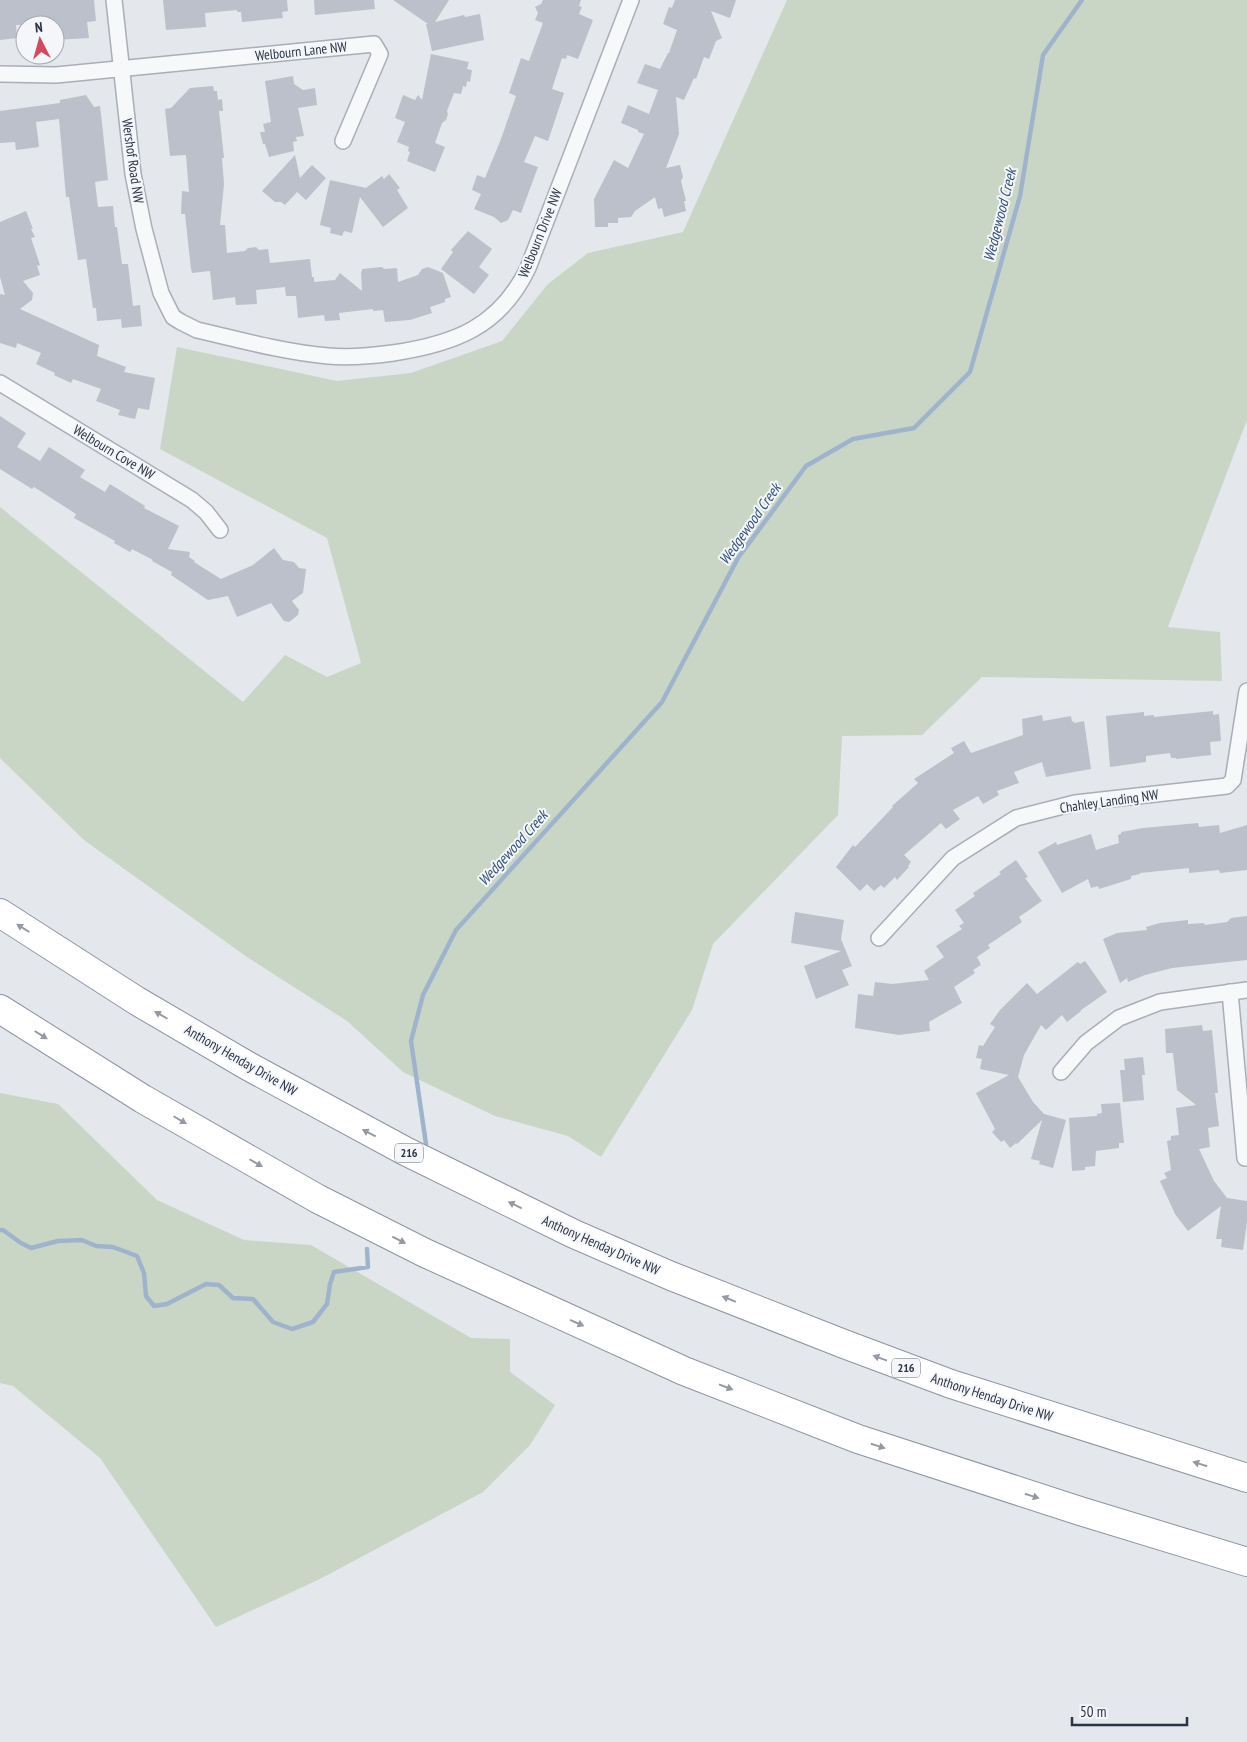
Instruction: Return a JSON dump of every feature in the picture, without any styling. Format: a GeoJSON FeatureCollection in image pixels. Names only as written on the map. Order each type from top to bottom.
{"type":"FeatureCollection","features":[{"type":"Feature","properties":{"kind":"highway","name":"Anthony Henday Drive NW"},"geometry":{"type":"LineString","coordinates":[[0,913],[137,1001],[248,1066],[388,1142],[574,1234],[671,1276],[835,1341],[952,1384],[1247,1478]]}},
{"type":"Feature","properties":{"kind":"highway"},"geometry":{"type":"LineString","coordinates":[[0,1008],[144,1099],[318,1199],[425,1253],[684,1371],[849,1436],[1080,1511],[1247,1562]]}},
{"type":"Feature","properties":{"kind":"highway"},"geometry":{"type":"LineString","coordinates":[[1080,1511],[1247,1578]]}},
{"type":"Feature","properties":{"kind":"street","name":"Wershof Road NW"},"geometry":{"type":"LineString","coordinates":[[114,0],[135,192],[161,293],[173,316]]}},
{"type":"Feature","properties":{"kind":"street","name":"Welbourn Drive NW"},"geometry":{"type":"LineString","coordinates":[[173,316],[187,327],[197,330],[298,352],[344,357],[379,355],[440,344],[482,323],[495,313],[515,290],[528,268],[631,0]]}},
{"type":"Feature","properties":{"kind":"street","name":"Welbourn Lane NW"},"geometry":{"type":"LineString","coordinates":[[121,68],[374,44],[380,54],[343,141]]}},
{"type":"Feature","properties":{"kind":"street"},"geometry":{"type":"LineString","coordinates":[[0,74],[49,76],[121,68]]}},
{"type":"Feature","properties":{"kind":"street","name":"Welbourn Cove NW"},"geometry":{"type":"LineString","coordinates":[[0,383],[192,500],[206,512],[220,530]]}},
{"type":"Feature","properties":{"kind":"street","name":"Chahley Landing NW"},"geometry":{"type":"LineString","coordinates":[[879,938],[953,858],[1016,818],[1075,803],[1227,786],[1234,780],[1247,691]]}},
{"type":"Feature","properties":{"kind":"street"},"geometry":{"type":"LineString","coordinates":[[1061,1072],[1086,1044],[1119,1018],[1160,1002],[1247,990]]}},
{"type":"Feature","properties":{"kind":"street"},"geometry":{"type":"LineString","coordinates":[[1230,992],[1245,1158]]}},
{"type":"Feature","properties":{"kind":"green space"},"geometry":{"type":"Polygon","coordinates":[[[787,0],[1247,0],[1247,420],[1168,627],[1220,632],[1222,681],[982,677],[922,735],[842,736],[838,815],[713,944],[692,1010],[601,1157],[568,1136],[495,1116],[403,1072],[347,1021],[247,957],[84,840],[0,758],[0,507],[243,702],[285,655],[327,677],[361,663],[327,538],[160,449],[177,347],[337,381],[411,373],[502,341],[548,284],[588,253],[683,232],[787,0]]]}},
{"type":"Feature","properties":{"kind":"green space"},"geometry":{"type":"Polygon","coordinates":[[[0,1093],[58,1104],[157,1200],[244,1240],[311,1245],[471,1338],[510,1339],[510,1372],[555,1405],[530,1445],[483,1492],[318,1580],[216,1627],[100,1458],[13,1386],[0,1383],[0,1093]]]}},
{"type":"Feature","properties":{"kind":"building"},"geometry":{"type":"Polygon","coordinates":[[[0,0],[94,0],[96,21],[87,22],[89,38],[65,39],[65,15],[15,15],[15,38],[0,40],[0,0]]]}},
{"type":"Feature","properties":{"kind":"building"},"geometry":{"type":"Polygon","coordinates":[[[163,0],[287,0],[288,11],[282,12],[283,18],[242,22],[241,12],[237,12],[237,10],[205,13],[206,27],[166,30],[163,0]]]}},
{"type":"Feature","properties":{"kind":"building"},"geometry":{"type":"Polygon","coordinates":[[[314,0],[374,0],[375,9],[315,15],[314,0]]]}},
{"type":"Feature","properties":{"kind":"building"},"geometry":{"type":"Polygon","coordinates":[[[393,0],[449,0],[435,22],[464,15],[465,17],[480,14],[484,40],[432,51],[426,24],[428,24],[393,0]]]}},
{"type":"Feature","properties":{"kind":"building"},"geometry":{"type":"Polygon","coordinates":[[[543,0],[581,0],[579,6],[582,7],[579,14],[593,20],[578,59],[567,55],[566,59],[562,58],[552,89],[564,93],[548,141],[535,136],[524,162],[538,167],[521,213],[513,210],[508,220],[501,223],[494,217],[474,209],[481,194],[472,190],[477,175],[485,178],[501,139],[516,96],[509,93],[521,58],[529,61],[543,23],[535,20],[538,13],[535,7],[541,4],[543,0]]]}},
{"type":"Feature","properties":{"kind":"building"},"geometry":{"type":"Polygon","coordinates":[[[675,0],[736,0],[730,18],[711,11],[722,38],[716,41],[709,59],[704,57],[696,79],[694,78],[684,100],[676,97],[679,134],[666,168],[680,165],[686,211],[664,217],[662,208],[658,209],[655,197],[635,211],[631,217],[618,218],[618,223],[608,223],[608,227],[595,227],[594,199],[614,160],[628,168],[644,134],[621,123],[628,105],[649,114],[658,90],[637,83],[645,64],[660,69],[669,53],[677,30],[663,24],[669,7],[672,8],[675,0]]]}},
{"type":"Feature","properties":{"kind":"building"},"geometry":{"type":"Polygon","coordinates":[[[431,54],[469,62],[467,69],[472,70],[470,82],[467,81],[466,87],[463,86],[461,94],[454,93],[447,111],[446,120],[442,123],[435,143],[445,147],[435,172],[407,161],[410,152],[408,151],[409,147],[397,142],[405,122],[395,118],[403,95],[415,100],[418,95],[422,100],[431,54]]]}},
{"type":"Feature","properties":{"kind":"building"},"geometry":{"type":"Polygon","coordinates":[[[293,76],[294,84],[303,90],[315,88],[317,105],[298,108],[304,136],[296,137],[297,141],[293,142],[294,151],[269,157],[260,132],[265,132],[263,124],[271,122],[265,81],[293,76]]]}},
{"type":"Feature","properties":{"kind":"building"},"geometry":{"type":"Polygon","coordinates":[[[213,86],[214,91],[217,91],[218,100],[222,99],[223,111],[219,111],[224,158],[222,158],[224,184],[220,225],[225,225],[227,253],[245,251],[248,248],[256,247],[259,250],[268,249],[270,263],[310,259],[314,282],[335,280],[340,273],[362,291],[362,269],[397,268],[398,282],[418,275],[422,269],[428,267],[443,273],[451,297],[445,299],[445,302],[430,307],[432,313],[410,320],[385,322],[383,310],[373,311],[373,309],[339,313],[340,320],[325,321],[324,315],[298,318],[296,296],[286,296],[285,287],[256,290],[257,304],[236,305],[235,297],[213,300],[210,271],[192,273],[185,214],[181,214],[182,191],[189,192],[186,155],[170,156],[165,109],[171,108],[190,88],[213,86]]]}},
{"type":"Feature","properties":{"kind":"building"},"geometry":{"type":"Polygon","coordinates":[[[86,95],[94,107],[100,106],[102,123],[108,180],[95,182],[98,207],[113,206],[122,264],[128,264],[133,306],[140,305],[142,326],[122,328],[121,319],[97,321],[96,308],[93,308],[86,259],[78,260],[69,197],[66,197],[59,119],[36,122],[39,147],[16,150],[15,142],[0,143],[0,111],[60,103],[60,100],[86,95]]]}},
{"type":"Feature","properties":{"kind":"building"},"geometry":{"type":"Polygon","coordinates":[[[295,155],[300,178],[312,165],[326,178],[306,200],[297,192],[285,205],[281,202],[275,202],[262,191],[295,155]]]}},
{"type":"Feature","properties":{"kind":"building"},"geometry":{"type":"Polygon","coordinates":[[[389,174],[400,188],[397,190],[408,208],[383,227],[360,197],[352,233],[344,231],[342,236],[330,233],[331,228],[320,225],[330,180],[366,188],[382,176],[384,179],[389,174]]]}},
{"type":"Feature","properties":{"kind":"building"},"geometry":{"type":"Polygon","coordinates":[[[26,211],[35,237],[31,238],[40,265],[37,266],[40,275],[23,281],[33,293],[32,300],[20,309],[99,345],[97,356],[126,367],[124,372],[155,378],[149,410],[138,408],[135,419],[118,415],[120,410],[96,401],[101,389],[73,379],[71,383],[36,364],[41,353],[17,343],[16,348],[0,343],[0,294],[5,295],[0,277],[0,222],[26,211]]]}},
{"type":"Feature","properties":{"kind":"building"},"geometry":{"type":"Polygon","coordinates":[[[468,231],[492,249],[479,267],[489,275],[474,294],[441,269],[453,252],[451,250],[468,231]]]}},
{"type":"Feature","properties":{"kind":"building"},"geometry":{"type":"Polygon","coordinates":[[[0,416],[26,433],[17,447],[40,461],[49,447],[85,470],[80,477],[105,492],[110,484],[145,506],[144,508],[179,526],[168,549],[190,552],[189,557],[194,562],[221,579],[253,565],[274,548],[283,560],[294,562],[299,568],[306,569],[303,593],[292,601],[299,610],[298,615],[289,622],[284,621],[271,603],[237,617],[228,596],[208,600],[171,575],[172,572],[153,560],[132,549],[130,552],[114,543],[115,541],[74,518],[76,514],[34,487],[32,489],[0,469],[0,416]]]}},
{"type":"Feature","properties":{"kind":"building"},"geometry":{"type":"Polygon","coordinates":[[[1213,711],[1213,715],[1219,714],[1221,741],[1210,742],[1211,755],[1176,759],[1171,758],[1170,753],[1146,756],[1146,762],[1110,767],[1106,716],[1144,712],[1144,716],[1154,715],[1154,717],[1213,711]]]}},
{"type":"Feature","properties":{"kind":"building"},"geometry":{"type":"Polygon","coordinates":[[[1042,715],[1043,721],[1071,716],[1074,723],[1084,721],[1091,769],[1046,777],[1042,762],[1014,772],[1019,783],[997,791],[999,795],[983,804],[978,796],[953,810],[960,819],[946,829],[941,823],[904,855],[911,862],[909,867],[897,880],[895,877],[884,888],[881,885],[874,891],[867,884],[860,891],[836,867],[853,845],[855,847],[892,806],[918,783],[914,779],[954,753],[951,748],[964,741],[971,753],[1023,735],[1022,719],[1042,715]]]}},
{"type":"Feature","properties":{"kind":"building"},"geometry":{"type":"Polygon","coordinates":[[[1198,823],[1199,827],[1219,825],[1220,833],[1247,825],[1247,870],[1220,873],[1219,870],[1189,873],[1189,868],[1140,873],[1131,876],[1131,879],[1099,889],[1098,886],[1091,888],[1088,879],[1062,893],[1038,852],[1056,842],[1057,845],[1091,834],[1096,850],[1119,843],[1118,835],[1121,832],[1198,823]]]}},
{"type":"Feature","properties":{"kind":"building"},"geometry":{"type":"Polygon","coordinates":[[[1016,860],[1028,877],[1025,878],[1042,901],[1019,917],[1022,922],[988,945],[990,948],[977,957],[981,965],[973,970],[975,973],[954,987],[962,1003],[929,1022],[930,1031],[899,1035],[855,1028],[858,994],[873,996],[875,982],[892,984],[929,980],[924,971],[944,957],[936,946],[962,929],[959,926],[964,923],[955,910],[975,896],[973,893],[1001,874],[999,872],[1016,860]]]}},
{"type":"Feature","properties":{"kind":"building"},"geometry":{"type":"Polygon","coordinates":[[[795,912],[844,920],[841,939],[852,966],[842,970],[849,985],[816,999],[804,966],[841,951],[791,943],[795,912]]]}},
{"type":"Feature","properties":{"kind":"building"},"geometry":{"type":"Polygon","coordinates":[[[1247,916],[1247,960],[1172,968],[1145,975],[1128,982],[1127,978],[1120,983],[1103,939],[1117,933],[1147,930],[1146,927],[1160,923],[1188,920],[1188,924],[1204,923],[1205,925],[1227,922],[1231,918],[1247,916]]]}},
{"type":"Feature","properties":{"kind":"building"},"geometry":{"type":"Polygon","coordinates":[[[1085,961],[1107,992],[1067,1022],[1062,1015],[1046,1030],[1041,1025],[1024,1055],[1018,1077],[1033,1102],[1044,1114],[1066,1120],[1053,1168],[1039,1164],[1040,1161],[1031,1159],[1042,1120],[1017,1144],[1010,1148],[1004,1140],[1001,1142],[992,1132],[995,1129],[976,1093],[1009,1075],[980,1069],[982,1059],[976,1058],[979,1045],[983,1046],[995,1027],[990,1024],[1000,1010],[1027,983],[1037,994],[1078,962],[1080,964],[1085,961]]]}},
{"type":"Feature","properties":{"kind":"building"},"geometry":{"type":"Polygon","coordinates":[[[1202,1025],[1203,1031],[1212,1030],[1218,1093],[1215,1093],[1219,1126],[1208,1128],[1210,1147],[1199,1149],[1214,1181],[1227,1198],[1247,1201],[1247,1222],[1243,1250],[1221,1247],[1222,1239],[1216,1239],[1221,1206],[1188,1231],[1175,1214],[1160,1181],[1167,1178],[1164,1173],[1171,1170],[1167,1141],[1171,1140],[1171,1136],[1179,1135],[1176,1108],[1196,1105],[1177,1090],[1173,1053],[1166,1053],[1165,1029],[1202,1025]]]}},
{"type":"Feature","properties":{"kind":"building"},"geometry":{"type":"Polygon","coordinates":[[[1143,1057],[1145,1075],[1142,1075],[1144,1100],[1123,1102],[1120,1070],[1125,1070],[1124,1059],[1143,1057]]]}},
{"type":"Feature","properties":{"kind":"building"},"geometry":{"type":"Polygon","coordinates":[[[1120,1103],[1124,1143],[1119,1143],[1119,1148],[1096,1151],[1095,1166],[1085,1167],[1085,1170],[1072,1171],[1069,1118],[1097,1116],[1097,1114],[1102,1113],[1101,1104],[1120,1103]]]}},
{"type":"Feature","properties":{"kind":"waterway","name":"Wedgewood Creek"},"geometry":{"type":"LineString","coordinates":[[426,1144],[411,1041],[423,995],[456,930],[662,702],[738,558],[806,466],[853,439],[914,428],[970,372],[1020,196],[1043,55],[1082,0]]}},
{"type":"Feature","properties":{"kind":"waterway","name":"Wedgewood Creek"},"geometry":{"type":"LineString","coordinates":[[0,1230],[3,1230],[31,1248],[58,1241],[82,1240],[96,1246],[113,1247],[137,1256],[144,1273],[146,1296],[154,1306],[167,1304],[206,1284],[219,1285],[233,1298],[253,1299],[273,1322],[292,1329],[313,1322],[327,1304],[334,1272],[368,1267],[367,1249]]}}]}
